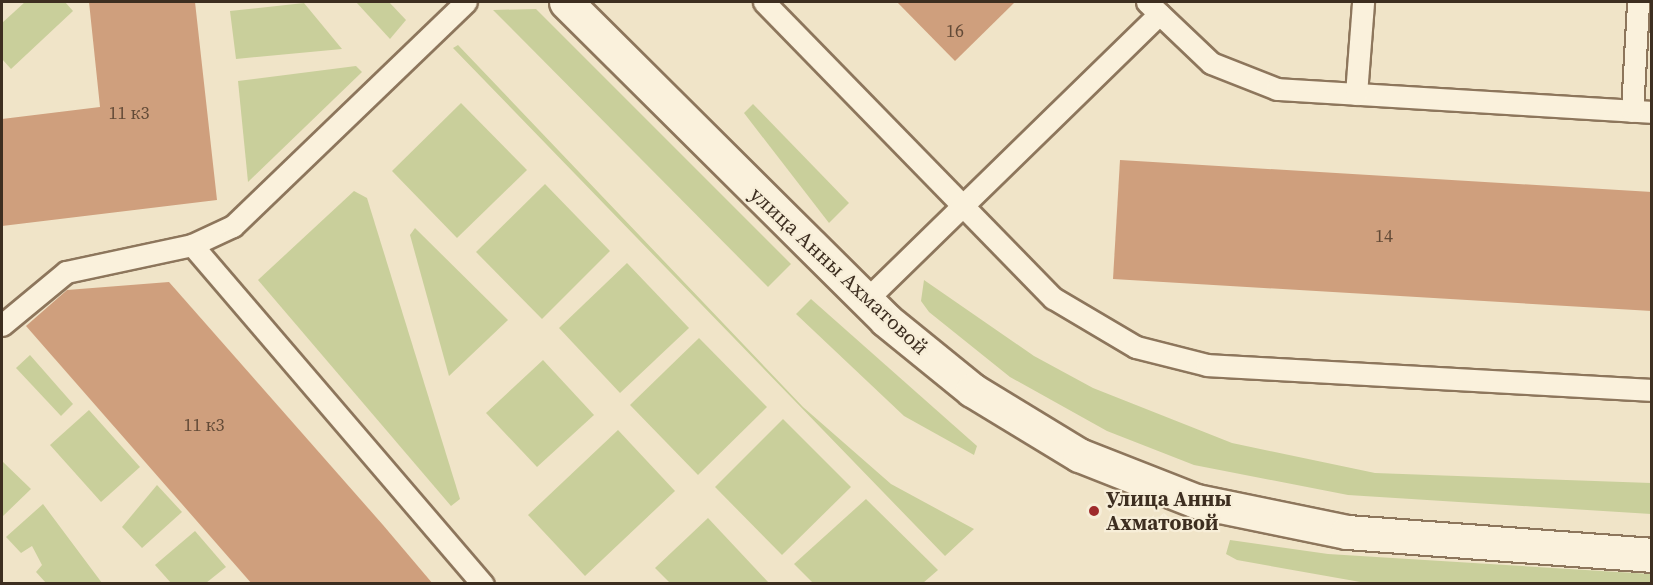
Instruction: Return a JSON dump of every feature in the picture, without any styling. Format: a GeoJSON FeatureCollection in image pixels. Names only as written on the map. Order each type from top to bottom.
{"type":"FeatureCollection","features":[{"type":"Feature","properties":{"kind":"street","name":"улица Анны Ахматовой"},"geometry":{"type":"LineString","coordinates":[[566,2],[865,301],[972,390],[1024,424],[1146,484],[1196,501],[1347,532],[1501,547],[1578,548],[1652,555]]}},
{"type":"Feature","properties":{"kind":"street","name":"улица Анны Ахматовой"},"geometry":{"type":"LineString","coordinates":[[1578,548],[1652,539]]}},
{"type":"Feature","properties":{"kind":"lane"},"geometry":{"type":"LineString","coordinates":[[2,325],[66,272],[192,245],[232,226],[466,2]]}},
{"type":"Feature","properties":{"kind":"lane"},"geometry":{"type":"LineString","coordinates":[[764,2],[1053,298],[1136,347],[1207,365],[1652,390]]}},
{"type":"Feature","properties":{"kind":"lane"},"geometry":{"type":"LineString","coordinates":[[1356,94],[1363,2]]}},
{"type":"Feature","properties":{"kind":"lane"},"geometry":{"type":"LineString","coordinates":[[865,301],[963,206],[1153,8],[1211,63],[1251,82],[1356,94],[1642,111],[1638,2]]}},
{"type":"Feature","properties":{"kind":"lane"},"geometry":{"type":"LineString","coordinates":[[192,245],[483,584]]}},
{"type":"Feature","properties":{"kind":"green space"},"geometry":{"type":"Polygon","coordinates":[[[25,2],[65,2],[73,11],[11,69],[2,59],[2,23],[25,2]]]}},
{"type":"Feature","properties":{"kind":"green space"},"geometry":{"type":"Polygon","coordinates":[[[356,2],[389,2],[406,20],[390,39],[356,2]]]}},
{"type":"Feature","properties":{"kind":"green space"},"geometry":{"type":"Polygon","coordinates":[[[304,3],[342,49],[236,59],[230,11],[304,3]]]}},
{"type":"Feature","properties":{"kind":"green space"},"geometry":{"type":"Polygon","coordinates":[[[536,9],[791,264],[768,287],[493,10],[536,9]]]}},
{"type":"Feature","properties":{"kind":"green space"},"geometry":{"type":"Polygon","coordinates":[[[458,45],[803,407],[891,484],[974,529],[945,556],[453,48],[458,45]]]}},
{"type":"Feature","properties":{"kind":"green space"},"geometry":{"type":"Polygon","coordinates":[[[356,66],[362,72],[248,182],[238,81],[356,66]]]}},
{"type":"Feature","properties":{"kind":"green space"},"geometry":{"type":"Polygon","coordinates":[[[461,103],[527,170],[457,238],[392,171],[461,103]]]}},
{"type":"Feature","properties":{"kind":"green space"},"geometry":{"type":"Polygon","coordinates":[[[753,104],[849,203],[829,223],[744,113],[753,104]]]}},
{"type":"Feature","properties":{"kind":"green space"},"geometry":{"type":"Polygon","coordinates":[[[545,184],[610,251],[542,319],[476,252],[545,184]]]}},
{"type":"Feature","properties":{"kind":"green space"},"geometry":{"type":"Polygon","coordinates":[[[354,191],[367,198],[460,499],[451,506],[258,280],[354,191]]]}},
{"type":"Feature","properties":{"kind":"green space"},"geometry":{"type":"Polygon","coordinates":[[[415,228],[508,320],[449,376],[410,235],[415,228]]]}},
{"type":"Feature","properties":{"kind":"green space"},"geometry":{"type":"Polygon","coordinates":[[[627,263],[689,328],[620,393],[559,328],[627,263]]]}},
{"type":"Feature","properties":{"kind":"green space"},"geometry":{"type":"Polygon","coordinates":[[[924,280],[1034,356],[1093,388],[1232,443],[1375,473],[1651,483],[1651,514],[1348,495],[1194,465],[1107,431],[1010,377],[929,312],[921,301],[924,280]]]}},
{"type":"Feature","properties":{"kind":"green space"},"geometry":{"type":"Polygon","coordinates":[[[811,299],[977,446],[974,455],[904,416],[796,314],[811,299]]]}},
{"type":"Feature","properties":{"kind":"green space"},"geometry":{"type":"Polygon","coordinates":[[[699,338],[767,407],[698,475],[630,405],[699,338]]]}},
{"type":"Feature","properties":{"kind":"green space"},"geometry":{"type":"Polygon","coordinates":[[[30,355],[73,404],[61,416],[16,368],[30,355]]]}},
{"type":"Feature","properties":{"kind":"green space"},"geometry":{"type":"Polygon","coordinates":[[[543,360],[594,415],[537,467],[486,413],[543,360]]]}},
{"type":"Feature","properties":{"kind":"green space"},"geometry":{"type":"Polygon","coordinates":[[[89,410],[140,467],[101,502],[50,445],[89,410]]]}},
{"type":"Feature","properties":{"kind":"green space"},"geometry":{"type":"Polygon","coordinates":[[[783,419],[851,487],[782,555],[715,487],[783,419]]]}},
{"type":"Feature","properties":{"kind":"green space"},"geometry":{"type":"Polygon","coordinates":[[[618,430],[675,491],[585,576],[528,515],[618,430]]]}},
{"type":"Feature","properties":{"kind":"green space"},"geometry":{"type":"Polygon","coordinates":[[[2,461],[31,489],[2,517],[2,461]]]}},
{"type":"Feature","properties":{"kind":"green space"},"geometry":{"type":"Polygon","coordinates":[[[157,485],[182,512],[142,548],[122,527],[157,485]]]}},
{"type":"Feature","properties":{"kind":"green space"},"geometry":{"type":"Polygon","coordinates":[[[866,499],[938,570],[923,583],[813,583],[794,564],[866,499]]]}},
{"type":"Feature","properties":{"kind":"green space"},"geometry":{"type":"Polygon","coordinates":[[[43,504],[102,583],[46,583],[36,572],[42,565],[32,546],[21,553],[6,537],[43,504]]]}},
{"type":"Feature","properties":{"kind":"green space"},"geometry":{"type":"Polygon","coordinates":[[[708,518],[769,583],[670,583],[655,568],[708,518]]]}},
{"type":"Feature","properties":{"kind":"green space"},"geometry":{"type":"Polygon","coordinates":[[[195,531],[226,567],[206,583],[171,583],[155,565],[195,531]]]}},
{"type":"Feature","properties":{"kind":"green space"},"geometry":{"type":"Polygon","coordinates":[[[1230,540],[1328,554],[1651,574],[1651,583],[1366,583],[1237,560],[1226,554],[1230,540]]]}},
{"type":"Feature","properties":{"kind":"building"},"geometry":{"type":"Polygon","coordinates":[[[89,2],[195,2],[217,200],[2,226],[2,119],[100,107],[89,2]]]}},
{"type":"Feature","properties":{"kind":"building"},"geometry":{"type":"Polygon","coordinates":[[[897,2],[1015,2],[955,61],[897,2]]]}},
{"type":"Feature","properties":{"kind":"building"},"geometry":{"type":"Polygon","coordinates":[[[1120,160],[1652,192],[1652,311],[1113,279],[1120,160]]]}},
{"type":"Feature","properties":{"kind":"building"},"geometry":{"type":"Polygon","coordinates":[[[169,282],[433,584],[252,584],[26,326],[67,290],[169,282]]]}},
{"type":"Feature","properties":{"kind":"place","name":"Улица Анны Ахматовой"},"geometry":{"type":"Point","coordinates":[1094,511]}}]}
